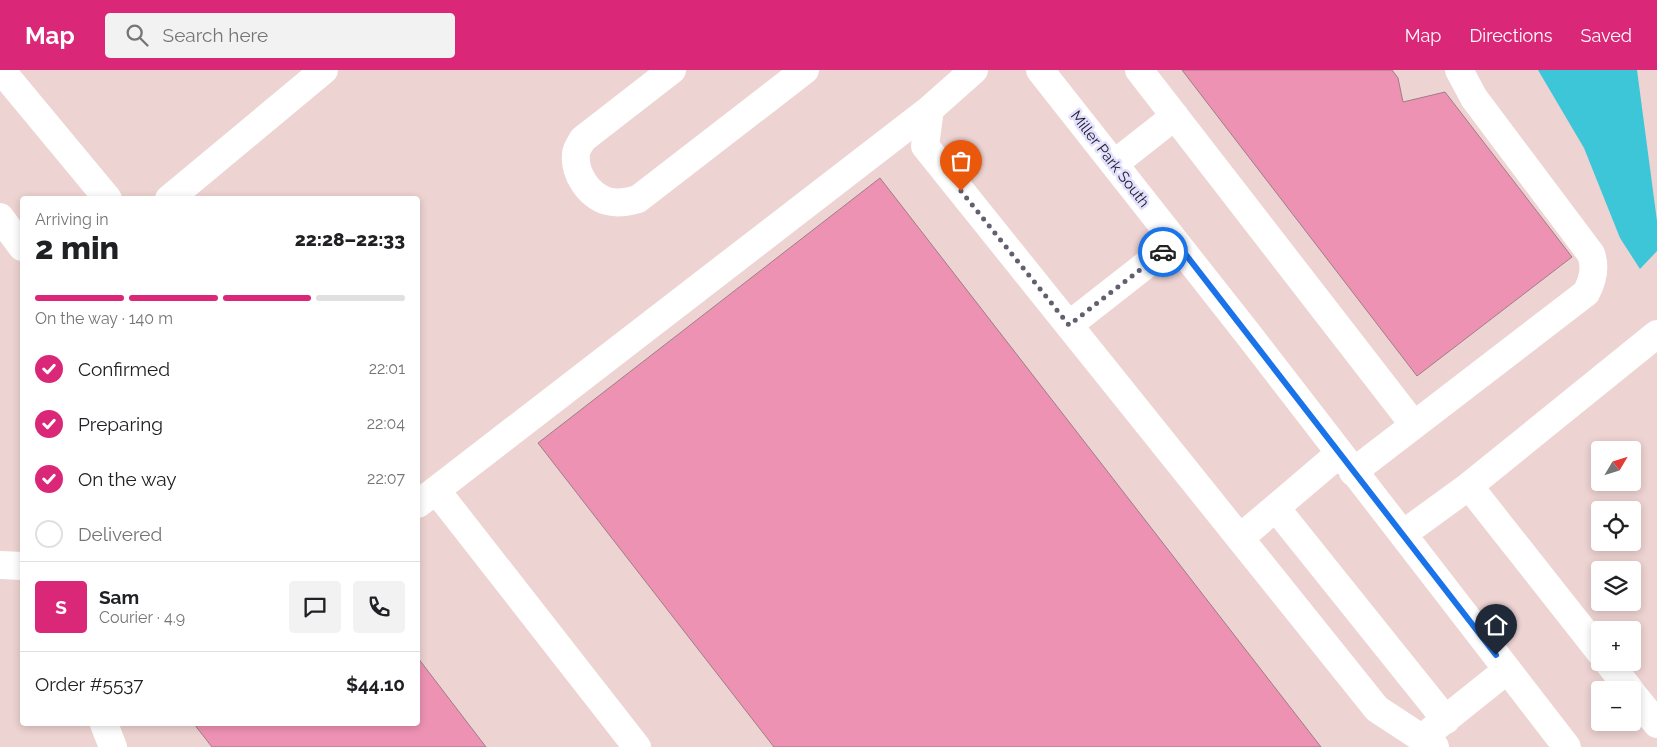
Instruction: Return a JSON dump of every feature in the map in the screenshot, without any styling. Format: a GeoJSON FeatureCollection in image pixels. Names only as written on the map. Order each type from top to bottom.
{"type":"FeatureCollection","features":[{"type":"Feature","properties":{"kind":"street"},"geometry":{"type":"LineString","coordinates":[[1,70],[106,196]]}},
{"type":"Feature","properties":{"kind":"street"},"geometry":{"type":"LineString","coordinates":[[172,196],[324,70]]}},
{"type":"Feature","properties":{"kind":"street"},"geometry":{"type":"LineString","coordinates":[[672,70],[582,139],[576,153],[578,174],[592,192],[607,201],[624,203],[638,199],[805,70]]}},
{"type":"Feature","properties":{"kind":"street"},"geometry":{"type":"LineString","coordinates":[[637,747],[427,497],[930,109],[959,81],[974,70]]}},
{"type":"Feature","properties":{"kind":"street","name":"Miller Park South"},"geometry":{"type":"LineString","coordinates":[[1040,70],[1403,534],[1566,747]]}},
{"type":"Feature","properties":{"kind":"street"},"geometry":{"type":"LineString","coordinates":[[1139,70],[1414,425]]}},
{"type":"Feature","properties":{"kind":"street"},"geometry":{"type":"LineString","coordinates":[[1240,538],[1276,508],[1347,462],[1414,425],[1586,293],[1594,273],[1594,262],[1591,254],[1474,98],[1459,70]]}},
{"type":"Feature","properties":{"kind":"street"},"geometry":{"type":"LineString","coordinates":[[930,109],[925,146],[1377,709],[1428,743],[1446,720],[1507,670]]}},
{"type":"Feature","properties":{"kind":"street"},"geometry":{"type":"LineString","coordinates":[[1114,164],[1175,116]]}},
{"type":"Feature","properties":{"kind":"street"},"geometry":{"type":"LineString","coordinates":[[0,217],[20,244]]}},
{"type":"Feature","properties":{"kind":"street"},"geometry":{"type":"LineString","coordinates":[[1069,325],[1176,242]]}},
{"type":"Feature","properties":{"kind":"street"},"geometry":{"type":"LineString","coordinates":[[1403,534],[1469,486],[1657,334]]}},
{"type":"Feature","properties":{"kind":"street"},"geometry":{"type":"LineString","coordinates":[[1469,486],[1591,641]]}},
{"type":"Feature","properties":{"kind":"street"},"geometry":{"type":"LineString","coordinates":[[1276,508],[1446,720]]}},
{"type":"Feature","properties":{"kind":"street"},"geometry":{"type":"LineString","coordinates":[[0,566],[20,566]]}},
{"type":"Feature","properties":{"kind":"street"},"geometry":{"type":"LineString","coordinates":[[1615,671],[1623,681]]}},
{"type":"Feature","properties":{"kind":"street"},"geometry":{"type":"LineString","coordinates":[[1641,705],[1657,724]]}},
{"type":"Feature","properties":{"kind":"shaded area"},"geometry":{"type":"Polygon","coordinates":[[[0,70],[1657,70],[1657,747],[0,747],[0,70]]]}},
{"type":"Feature","properties":{"kind":"water"},"geometry":{"type":"Polygon","coordinates":[[[1538,70],[1637,70],[1657,221],[1657,251],[1640,269],[1620,238],[1584,148],[1538,70]]]}},
{"type":"Feature","properties":{"kind":"building"},"geometry":{"type":"Polygon","coordinates":[[[1182,70],[1392,70],[1398,78],[1403,102],[1445,92],[1572,257],[1417,376],[1182,70]]]}},
{"type":"Feature","properties":{"kind":"building"},"geometry":{"type":"Polygon","coordinates":[[[880,178],[1321,747],[774,747],[538,443],[880,178]]]}},
{"type":"Feature","properties":{"kind":"building"},"geometry":{"type":"Polygon","coordinates":[[[420,661],[486,747],[212,747],[196,726],[420,726],[420,661]]]}},
{"type":"Feature","properties":{"kind":"way so far"},"geometry":{"type":"LineString","coordinates":[[961,191],[1069,325],[1163,252]]}},
{"type":"Feature","properties":{"kind":"route"},"geometry":{"type":"LineString","coordinates":[[1163,252],[1176,242],[1496,655]]}}]}
